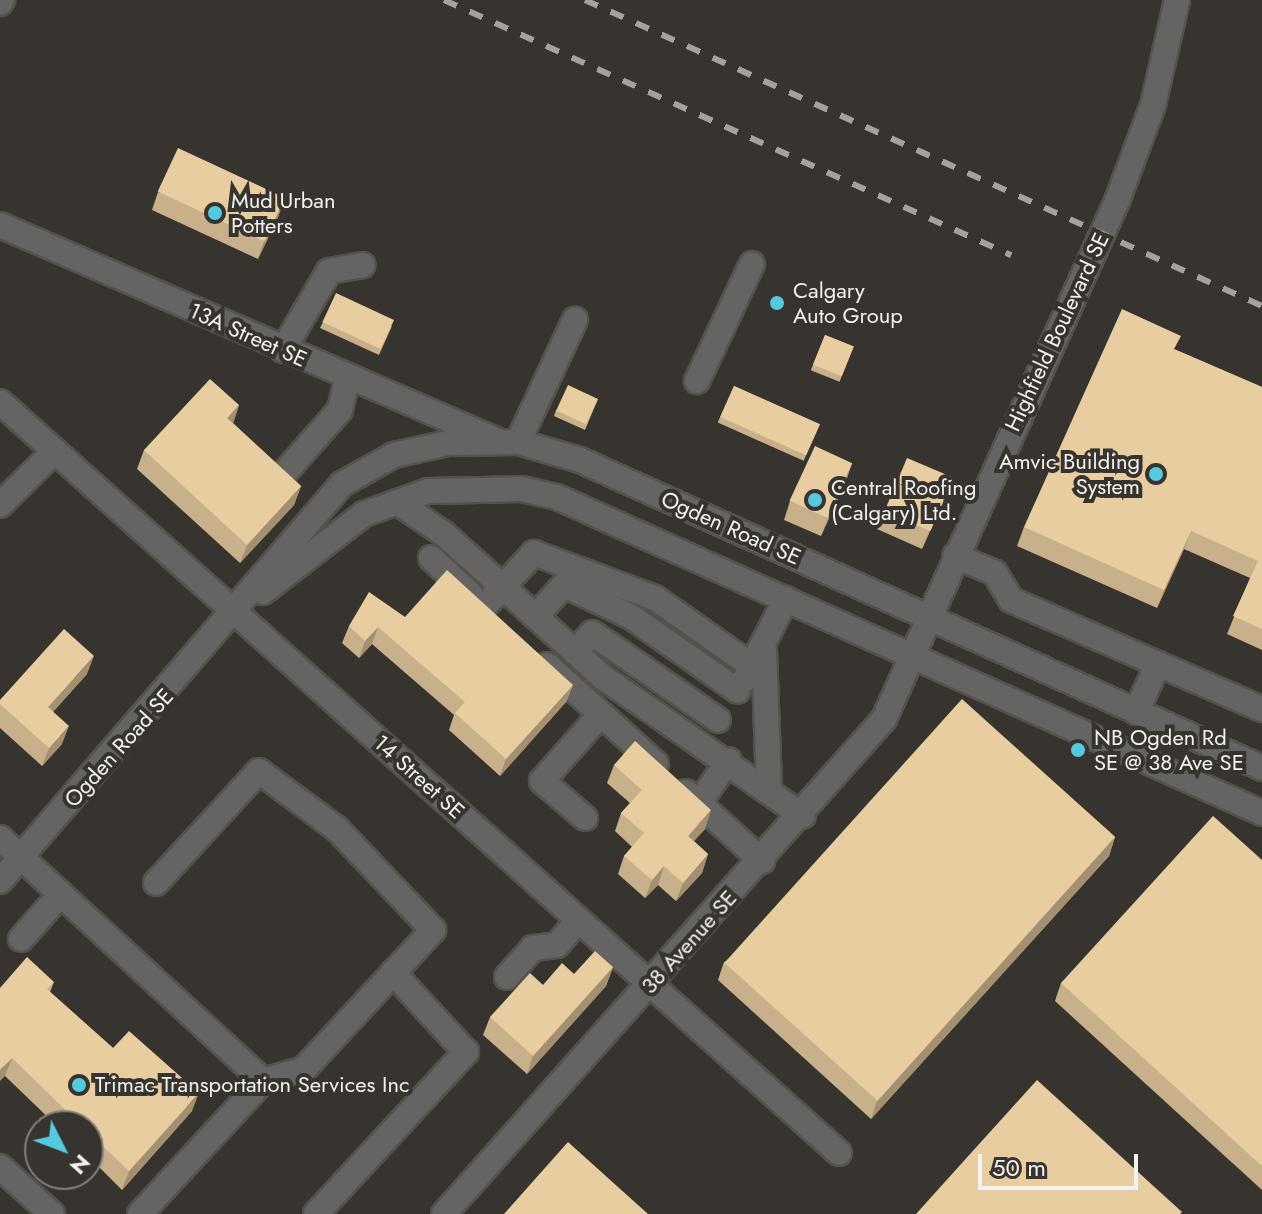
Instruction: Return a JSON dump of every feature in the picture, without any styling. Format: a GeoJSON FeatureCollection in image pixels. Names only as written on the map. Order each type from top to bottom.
{"type":"FeatureCollection","features":[{"type":"Feature","properties":{"kind":"street","name":"Highfield Boulevard SE"},"geometry":{"type":"LineString","coordinates":[[912,656],[1117,201],[1157,91],[1177,0]]}},
{"type":"Feature","properties":{"kind":"street","name":"13A Street SE"},"geometry":{"type":"LineString","coordinates":[[0,225],[347,379],[394,391],[507,441]]}},
{"type":"Feature","properties":{"kind":"street"},"geometry":{"type":"LineString","coordinates":[[697,381],[752,264]]}},
{"type":"Feature","properties":{"kind":"street"},"geometry":{"type":"LineString","coordinates":[[283,350],[329,271],[362,265]]}},
{"type":"Feature","properties":{"kind":"street"},"geometry":{"type":"LineString","coordinates":[[507,441],[575,320]]}},
{"type":"Feature","properties":{"kind":"street"},"geometry":{"type":"LineString","coordinates":[[280,478],[340,410],[347,379]]}},
{"type":"Feature","properties":{"kind":"street","name":"14 Street SE"},"geometry":{"type":"LineString","coordinates":[[0,402],[839,1153]]}},
{"type":"Feature","properties":{"kind":"street","name":"Ogden Road SE"},"geometry":{"type":"LineString","coordinates":[[0,881],[237,614],[295,531],[342,484],[394,455],[507,441],[580,460],[1262,768]]}},
{"type":"Feature","properties":{"kind":"street"},"geometry":{"type":"LineString","coordinates":[[0,505],[55,451]]}},
{"type":"Feature","properties":{"kind":"street","name":"Ogden Road SE"},"geometry":{"type":"LineString","coordinates":[[237,614],[364,514],[428,491],[484,487],[557,497],[1262,813]]}},
{"type":"Feature","properties":{"kind":"street"},"geometry":{"type":"LineString","coordinates":[[397,502],[504,586],[604,678],[688,746],[761,781],[803,816]]}},
{"type":"Feature","properties":{"kind":"street"},"geometry":{"type":"LineString","coordinates":[[484,607],[534,553],[655,598],[758,659]]}},
{"type":"Feature","properties":{"kind":"street"},"geometry":{"type":"LineString","coordinates":[[955,556],[995,573],[1011,600],[1262,709]]}},
{"type":"Feature","properties":{"kind":"street"},"geometry":{"type":"LineString","coordinates":[[431,558],[507,628]]}},
{"type":"Feature","properties":{"kind":"street"},"geometry":{"type":"LineString","coordinates":[[536,616],[564,585],[630,616],[738,691]]}},
{"type":"Feature","properties":{"kind":"street"},"geometry":{"type":"LineString","coordinates":[[688,746],[718,720],[738,691],[758,659],[786,599]]}},
{"type":"Feature","properties":{"kind":"street"},"geometry":{"type":"LineString","coordinates":[[575,652],[592,633],[718,720]]}},
{"type":"Feature","properties":{"kind":"street"},"geometry":{"type":"LineString","coordinates":[[529,648],[762,861]]}},
{"type":"Feature","properties":{"kind":"street","name":"38 Avenue SE"},"geometry":{"type":"LineString","coordinates":[[444,1214],[866,746],[912,656]]}},
{"type":"Feature","properties":{"kind":"street"},"geometry":{"type":"LineString","coordinates":[[758,659],[761,781]]}},
{"type":"Feature","properties":{"kind":"street"},"geometry":{"type":"LineString","coordinates":[[1136,712],[1158,664]]}},
{"type":"Feature","properties":{"kind":"street"},"geometry":{"type":"LineString","coordinates":[[585,818],[542,781],[593,706],[604,678]]}},
{"type":"Feature","properties":{"kind":"street"},"geometry":{"type":"LineString","coordinates":[[699,803],[725,765]]}},
{"type":"Feature","properties":{"kind":"street"},"geometry":{"type":"LineString","coordinates":[[140,1214],[263,1081],[304,1069],[433,930],[337,829],[259,771],[156,883]]}},
{"type":"Feature","properties":{"kind":"street"},"geometry":{"type":"LineString","coordinates":[[0,838],[263,1081]]}},
{"type":"Feature","properties":{"kind":"street"},"geometry":{"type":"LineString","coordinates":[[21,939],[61,894]]}},
{"type":"Feature","properties":{"kind":"street"},"geometry":{"type":"LineString","coordinates":[[507,977],[533,948],[557,945],[579,920]]}},
{"type":"Feature","properties":{"kind":"street"},"geometry":{"type":"LineString","coordinates":[[316,1214],[466,1052],[393,973]]}},
{"type":"Feature","properties":{"kind":"street"},"geometry":{"type":"LineString","coordinates":[[0,1167],[52,1214]]}},
{"type":"Feature","properties":{"kind":"building"},"geometry":{"type":"Polygon","coordinates":[[[178,148],[285,198],[265,241],[158,192],[178,148]]]}},
{"type":"Feature","properties":{"kind":"building"},"geometry":{"type":"Polygon","coordinates":[[[336,293],[394,320],[380,349],[322,322],[336,293]]]}},
{"type":"Feature","properties":{"kind":"building","name":"Amvic Building System"},"geometry":{"type":"Polygon","coordinates":[[[1122,309],[1181,336],[1174,349],[1262,387],[1262,629],[1233,616],[1258,561],[1191,531],[1164,590],[1024,527],[1122,309]]]}},
{"type":"Feature","properties":{"kind":"building"},"geometry":{"type":"Polygon","coordinates":[[[825,335],[854,347],[842,376],[813,365],[825,335]]]}},
{"type":"Feature","properties":{"kind":"building"},"geometry":{"type":"Polygon","coordinates":[[[210,379],[239,405],[227,418],[301,486],[247,545],[144,450],[210,379]]]}},
{"type":"Feature","properties":{"kind":"building"},"geometry":{"type":"Polygon","coordinates":[[[568,385],[598,399],[586,424],[556,410],[568,385]]]}},
{"type":"Feature","properties":{"kind":"building"},"geometry":{"type":"Polygon","coordinates":[[[734,386],[820,424],[806,455],[720,417],[734,386]]]}},
{"type":"Feature","properties":{"kind":"building","name":"Central Roofing (Calgary) Ltd."},"geometry":{"type":"Polygon","coordinates":[[[815,446],[852,463],[827,518],[790,500],[815,446]]]}},
{"type":"Feature","properties":{"kind":"building"},"geometry":{"type":"Polygon","coordinates":[[[907,458],[953,478],[930,531],[884,511],[907,458]]]}},
{"type":"Feature","properties":{"kind":"building"},"geometry":{"type":"Polygon","coordinates":[[[447,570],[573,685],[506,759],[455,713],[465,702],[378,627],[365,641],[349,626],[369,592],[405,617],[447,570]]]}},
{"type":"Feature","properties":{"kind":"building"},"geometry":{"type":"Polygon","coordinates":[[[64,629],[94,656],[48,707],[69,726],[49,748],[0,704],[0,700],[64,629]]]}},
{"type":"Feature","properties":{"kind":"building"},"geometry":{"type":"Polygon","coordinates":[[[962,699],[1115,837],[878,1101],[724,963],[962,699]]]}},
{"type":"Feature","properties":{"kind":"building"},"geometry":{"type":"Polygon","coordinates":[[[635,741],[711,810],[688,836],[708,854],[683,883],[664,866],[652,880],[624,856],[644,833],[621,813],[642,790],[614,765],[635,741]]]}},
{"type":"Feature","properties":{"kind":"building"},"geometry":{"type":"Polygon","coordinates":[[[1213,816],[1262,860],[1262,1166],[1061,983],[1213,816]]]}},
{"type":"Feature","properties":{"kind":"building"},"geometry":{"type":"Polygon","coordinates":[[[595,951],[613,967],[533,1056],[490,1017],[530,973],[543,985],[562,963],[574,974],[595,951]]]}},
{"type":"Feature","properties":{"kind":"building","name":"Trimac Transportation Services Inc"},"geometry":{"type":"Polygon","coordinates":[[[27,957],[54,982],[47,989],[113,1048],[129,1031],[199,1093],[129,1171],[104,1147],[104,1110],[66,1110],[12,1058],[0,1070],[0,988],[27,957]]]}},
{"type":"Feature","properties":{"kind":"building"},"geometry":{"type":"Polygon","coordinates":[[[1037,1080],[1182,1212],[916,1214],[1037,1080]]]}},
{"type":"Feature","properties":{"kind":"building"},"geometry":{"type":"Polygon","coordinates":[[[568,1142],[648,1214],[504,1214],[568,1142]]]}},
{"type":"Feature","properties":{"kind":"railway"},"geometry":{"type":"LineString","coordinates":[[444,0],[1011,255]]}},
{"type":"Feature","properties":{"kind":"railway"},"geometry":{"type":"LineString","coordinates":[[585,0],[1262,306]]}},
{"type":"Feature","properties":{"kind":"place","name":"Mud Urban Potters"},"geometry":{"type":"Point","coordinates":[215,213]}},
{"type":"Feature","properties":{"kind":"place","name":"Calgary Auto Group"},"geometry":{"type":"Point","coordinates":[777,303]}},
{"type":"Feature","properties":{"kind":"place","name":"Amvic Building System"},"geometry":{"type":"Point","coordinates":[1156,474]}},
{"type":"Feature","properties":{"kind":"place","name":"Central Roofing (Calgary) Ltd."},"geometry":{"type":"Point","coordinates":[815,500]}},
{"type":"Feature","properties":{"kind":"place","name":"NB Ogden Rd SE @ 38 Ave SE"},"geometry":{"type":"Point","coordinates":[1078,750]}},
{"type":"Feature","properties":{"kind":"place","name":"Trimac Transportation Services Inc"},"geometry":{"type":"Point","coordinates":[79,1085]}}]}
